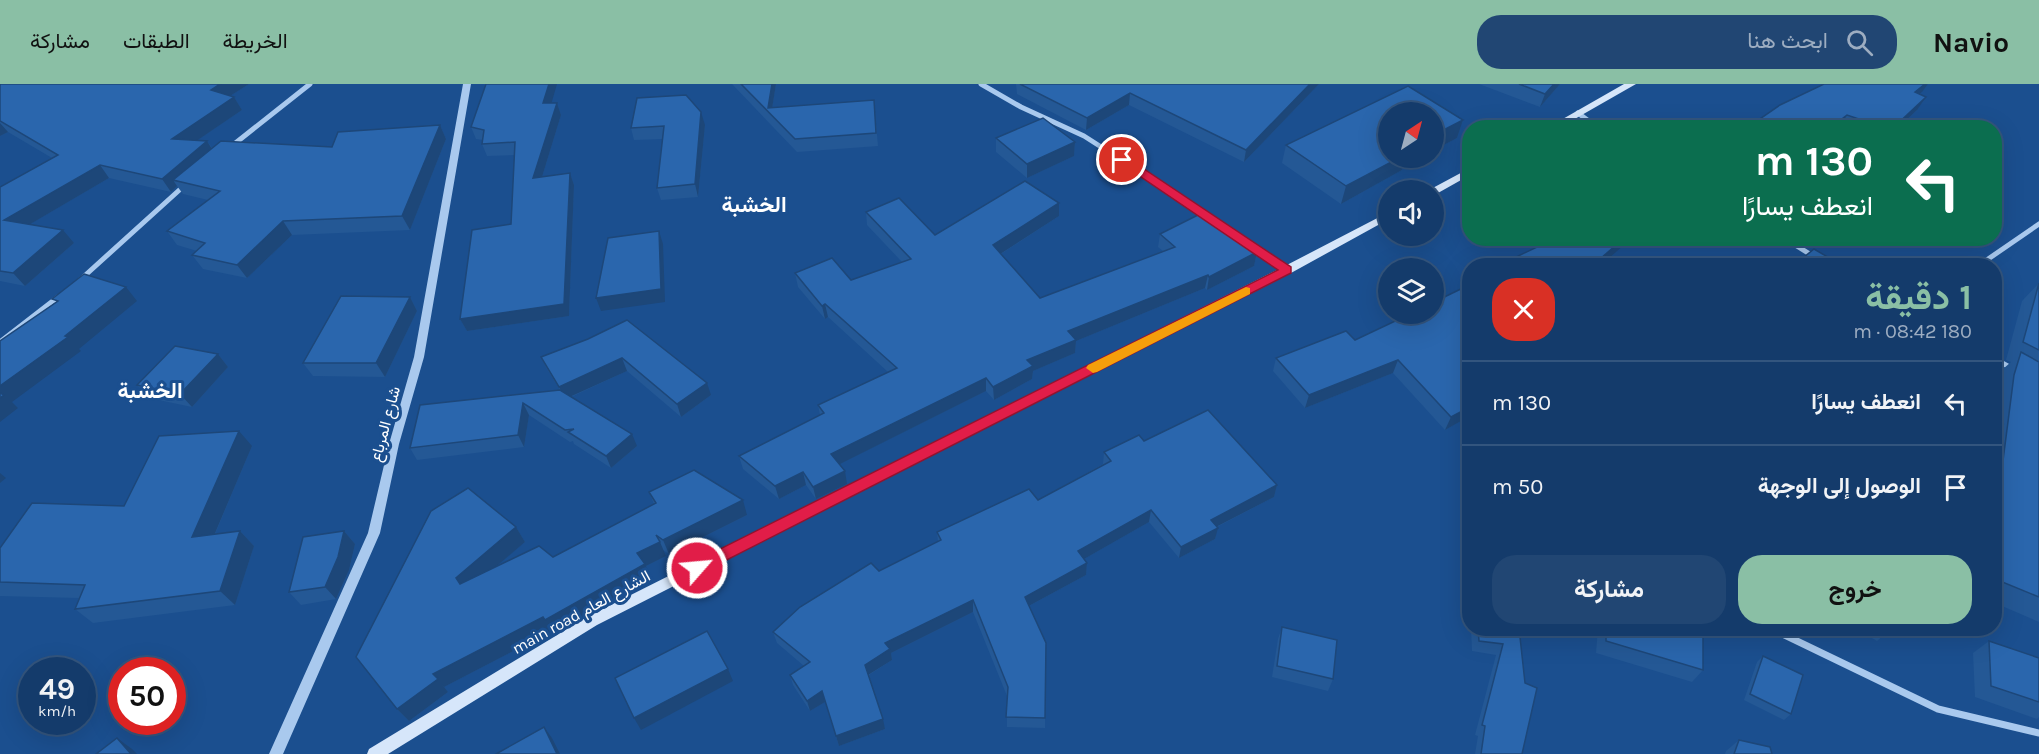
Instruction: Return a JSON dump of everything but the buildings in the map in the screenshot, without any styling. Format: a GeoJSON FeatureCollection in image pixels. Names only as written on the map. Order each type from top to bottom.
{"type":"FeatureCollection","features":[{"type":"Feature","properties":{"kind":"main road"},"geometry":{"type":"LineString","coordinates":[[1565,120],[1632,84]]}},
{"type":"Feature","properties":{"kind":"main road"},"geometry":{"type":"LineString","coordinates":[[1444,185],[1462,175]]}},
{"type":"Feature","properties":{"kind":"main road","name":"main road الشارع العام"},"geometry":{"type":"LineString","coordinates":[[374,754],[592,621],[1287,270],[1378,221]]}},
{"type":"Feature","properties":{"kind":"street"},"geometry":{"type":"LineString","coordinates":[[228,149],[310,84]]}},
{"type":"Feature","properties":{"kind":"street","name":"شارع المرباع"},"geometry":{"type":"LineString","coordinates":[[276,754],[374,533],[394,444],[418,357],[467,84]]}},
{"type":"Feature","properties":{"kind":"street"},"geometry":{"type":"LineString","coordinates":[[981,84],[1021,107],[1084,136],[1180,196],[1287,270]]}},
{"type":"Feature","properties":{"kind":"street"},"geometry":{"type":"LineString","coordinates":[[1578,113],[1587,120]]}},
{"type":"Feature","properties":{"kind":"street"},"geometry":{"type":"LineString","coordinates":[[70,288],[192,180]]}},
{"type":"Feature","properties":{"kind":"street"},"geometry":{"type":"LineString","coordinates":[[1990,258],[2039,224]]}},
{"type":"Feature","properties":{"kind":"street"},"geometry":{"type":"LineString","coordinates":[[1797,246],[1816,258]]}},
{"type":"Feature","properties":{"kind":"street"},"geometry":{"type":"LineString","coordinates":[[0,342],[61,295]]}},
{"type":"Feature","properties":{"kind":"street"},"geometry":{"type":"LineString","coordinates":[[2002,363],[2021,374]]}},
{"type":"Feature","properties":{"kind":"street"},"geometry":{"type":"LineString","coordinates":[[1787,636],[1938,709],[2039,733]]}},
{"type":"Feature","properties":{"kind":"slow traffic"},"geometry":{"type":"LineString","coordinates":[[1093,368],[1246,291]]}},
{"type":"Feature","properties":{"kind":"district","name":"الخشبة"},"geometry":{"type":"Point","coordinates":[754,205]}},
{"type":"Feature","properties":{"kind":"district","name":"الخشبة"},"geometry":{"type":"Point","coordinates":[150,391]}},
{"type":"Feature","properties":{"kind":"route"},"geometry":{"type":"LineString","coordinates":[[697,568],[1287,270],[1180,196],[1122,160]]}}]}
